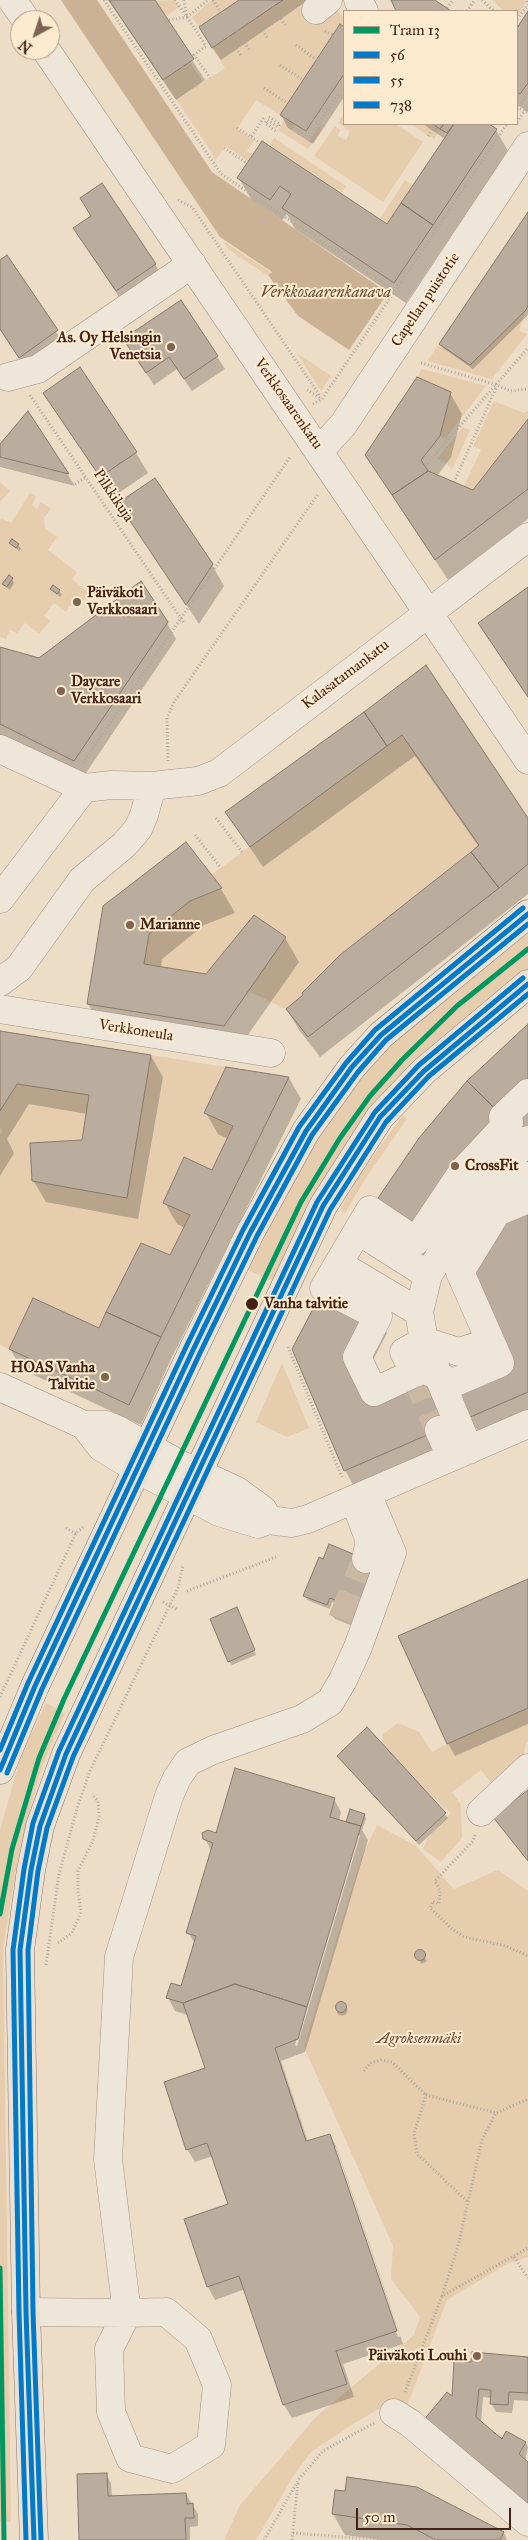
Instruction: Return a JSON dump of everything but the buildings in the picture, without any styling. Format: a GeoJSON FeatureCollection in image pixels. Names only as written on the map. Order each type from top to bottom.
{"type":"FeatureCollection","features":[{"type":"Feature","properties":{"kind":"main road"},"geometry":{"type":"LineString","coordinates":[[0,1770],[35,1686],[193,1350],[276,1184],[306,1131],[334,1090],[381,1035],[528,914]]}},
{"type":"Feature","properties":{"kind":"main road"},"geometry":{"type":"LineString","coordinates":[[34,2540],[26,2312],[20,1950],[31,1870],[40,1826],[66,1754],[323,1206],[380,1117],[424,1071],[528,984]]}},
{"type":"Feature","properties":{"kind":"street","name":"Verkkosaarenkatu"},"geometry":{"type":"LineString","coordinates":[[53,60],[320,450],[528,760]]}},
{"type":"Feature","properties":{"kind":"street","name":"Capellan puistotie"},"geometry":{"type":"LineString","coordinates":[[320,450],[343,425],[528,146]]}},
{"type":"Feature","properties":{"kind":"street"},"geometry":{"type":"LineString","coordinates":[[7,378],[38,369],[192,264]]}},
{"type":"Feature","properties":{"kind":"street","name":"Kalasatamankatu"},"geometry":{"type":"LineString","coordinates":[[82,777],[112,785],[160,776],[198,781],[219,773],[528,538]]}},
{"type":"Feature","properties":{"kind":"street"},"geometry":{"type":"LineString","coordinates":[[0,749],[82,777],[0,899]]}},
{"type":"Feature","properties":{"kind":"street"},"geometry":{"type":"LineString","coordinates":[[0,982],[19,968],[82,880],[124,845],[138,829],[160,776]]}},
{"type":"Feature","properties":{"kind":"street","name":"Verkkoneula"},"geometry":{"type":"LineString","coordinates":[[0,1009],[272,1053]]}},
{"type":"Feature","properties":{"kind":"street"},"geometry":{"type":"LineString","coordinates":[[528,1093],[503,1117],[509,1122],[463,1171],[416,1241],[370,1210],[324,1288],[378,1316],[358,1357],[374,1392],[423,1369],[453,1383],[500,1363],[460,1272],[497,1212],[528,1199]]}},
{"type":"Feature","properties":{"kind":"street"},"geometry":{"type":"LineString","coordinates":[[460,1454],[414,1356],[419,1312],[428,1276],[482,1188],[528,1140]]}},
{"type":"Feature","properties":{"kind":"street"},"geometry":{"type":"LineString","coordinates":[[482,1188],[528,1176]]}},
{"type":"Feature","properties":{"kind":"street"},"geometry":{"type":"LineString","coordinates":[[368,1237],[428,1276]]}},
{"type":"Feature","properties":{"kind":"street"},"geometry":{"type":"LineString","coordinates":[[350,1271],[419,1312]]}},
{"type":"Feature","properties":{"kind":"street"},"geometry":{"type":"LineString","coordinates":[[370,1332],[414,1356],[458,1352],[490,1342]]}},
{"type":"Feature","properties":{"kind":"street"},"geometry":{"type":"LineString","coordinates":[[0,1387],[84,1425],[106,1425],[142,1459],[193,1485],[227,1515],[258,1524],[268,1520],[292,1523],[308,1519],[354,1490],[460,1454],[528,1424]]}},
{"type":"Feature","properties":{"kind":"street"},"geometry":{"type":"LineString","coordinates":[[439,1430],[460,1454]]}},
{"type":"Feature","properties":{"kind":"street"},"geometry":{"type":"LineString","coordinates":[[354,1490],[368,1536],[366,1559]]}},
{"type":"Feature","properties":{"kind":"street"},"geometry":{"type":"LineString","coordinates":[[26,2312],[127,2313],[166,2312],[198,2339],[217,2385],[211,2445],[172,2469],[130,2458],[111,2412],[110,2349],[127,2313],[108,2159],[120,1956],[169,1796],[176,1778],[188,1762],[213,1750],[302,1719],[330,1702],[342,1680],[358,1647],[392,1553],[354,1490]]}},
{"type":"Feature","properties":{"kind":"street"},"geometry":{"type":"LineString","coordinates":[[480,1812],[528,1768]]}},
{"type":"Feature","properties":{"kind":"street"},"geometry":{"type":"LineString","coordinates":[[394,2413],[410,2424],[528,2522]]}},
{"type":"Feature","properties":{"kind":"path"},"geometry":{"type":"LineString","coordinates":[[104,0],[220,174],[395,291]]}},
{"type":"Feature","properties":{"kind":"path"},"geometry":{"type":"LineString","coordinates":[[175,0],[206,46],[194,55],[210,78]]}},
{"type":"Feature","properties":{"kind":"path"},"geometry":{"type":"LineString","coordinates":[[184,0],[186,17]]}},
{"type":"Feature","properties":{"kind":"path"},"geometry":{"type":"LineString","coordinates":[[169,20],[186,17],[208,0]]}},
{"type":"Feature","properties":{"kind":"path"},"geometry":{"type":"LineString","coordinates":[[212,0],[221,12]]}},
{"type":"Feature","properties":{"kind":"path"},"geometry":{"type":"LineString","coordinates":[[447,8],[452,0]]}},
{"type":"Feature","properties":{"kind":"path"},"geometry":{"type":"LineString","coordinates":[[482,0],[493,10]]}},
{"type":"Feature","properties":{"kind":"path"},"geometry":{"type":"LineString","coordinates":[[518,19],[528,5],[526,0]]}},
{"type":"Feature","properties":{"kind":"path"},"geometry":{"type":"LineString","coordinates":[[273,7],[285,25]]}},
{"type":"Feature","properties":{"kind":"path"},"geometry":{"type":"LineString","coordinates":[[255,19],[268,39]]}},
{"type":"Feature","properties":{"kind":"path"},"geometry":{"type":"LineString","coordinates":[[236,31],[250,52]]}},
{"type":"Feature","properties":{"kind":"path"},"geometry":{"type":"LineString","coordinates":[[228,37],[242,57]]}},
{"type":"Feature","properties":{"kind":"path"},"geometry":{"type":"LineString","coordinates":[[296,45],[317,60]]}},
{"type":"Feature","properties":{"kind":"path"},"geometry":{"type":"LineString","coordinates":[[280,65],[303,80]]}},
{"type":"Feature","properties":{"kind":"path"},"geometry":{"type":"LineString","coordinates":[[182,67],[197,87]]}},
{"type":"Feature","properties":{"kind":"path"},"geometry":{"type":"LineString","coordinates":[[264,88],[287,103]]}},
{"type":"Feature","properties":{"kind":"path"},"geometry":{"type":"LineString","coordinates":[[296,129],[309,138],[338,94],[340,95]]}},
{"type":"Feature","properties":{"kind":"path"},"geometry":{"type":"LineString","coordinates":[[518,106],[528,94]]}},
{"type":"Feature","properties":{"kind":"path"},"geometry":{"type":"LineString","coordinates":[[322,106],[332,113]]}},
{"type":"Feature","properties":{"kind":"path"},"geometry":{"type":"LineString","coordinates":[[518,121],[528,106]]}},
{"type":"Feature","properties":{"kind":"path"},"geometry":{"type":"LineString","coordinates":[[251,137],[267,116],[280,124],[278,127],[267,120],[264,124],[277,132]]}},
{"type":"Feature","properties":{"kind":"path"},"geometry":{"type":"LineString","coordinates":[[313,120],[323,127]]}},
{"type":"Feature","properties":{"kind":"path"},"geometry":{"type":"LineString","coordinates":[[428,136],[435,125]]}},
{"type":"Feature","properties":{"kind":"path"},"geometry":{"type":"LineString","coordinates":[[295,414],[322,399],[506,125]]}},
{"type":"Feature","properties":{"kind":"path"},"geometry":{"type":"LineString","coordinates":[[237,128],[260,143]]}},
{"type":"Feature","properties":{"kind":"path"},"geometry":{"type":"LineString","coordinates":[[224,148],[247,163]]}},
{"type":"Feature","properties":{"kind":"path"},"geometry":{"type":"LineString","coordinates":[[177,199],[192,207],[322,399]]}},
{"type":"Feature","properties":{"kind":"path"},"geometry":{"type":"LineString","coordinates":[[425,466],[528,348]]}},
{"type":"Feature","properties":{"kind":"path"},"geometry":{"type":"LineString","coordinates":[[421,363],[497,385],[510,391],[528,388]]}},
{"type":"Feature","properties":{"kind":"path","name":"Pilkkikuja"},"geometry":{"type":"LineString","coordinates":[[7,378],[86,477],[184,623]]}},
{"type":"Feature","properties":{"kind":"path"},"geometry":{"type":"LineString","coordinates":[[454,482],[497,385]]}},
{"type":"Feature","properties":{"kind":"path"},"geometry":{"type":"LineString","coordinates":[[82,777],[180,616],[290,457]]}},
{"type":"Feature","properties":{"kind":"path"},"geometry":{"type":"LineString","coordinates":[[75,484],[86,477]]}},
{"type":"Feature","properties":{"kind":"path"},"geometry":{"type":"LineString","coordinates":[[160,776],[167,718],[174,702],[318,494]]}},
{"type":"Feature","properties":{"kind":"path"},"geometry":{"type":"LineString","coordinates":[[216,818],[242,852]]}},
{"type":"Feature","properties":{"kind":"path"},"geometry":{"type":"LineString","coordinates":[[195,835],[221,868]]}},
{"type":"Feature","properties":{"kind":"path"},"geometry":{"type":"LineString","coordinates":[[288,1347],[354,1490]]}},
{"type":"Feature","properties":{"kind":"path"},"geometry":{"type":"LineString","coordinates":[[66,1528],[83,1537]]}},
{"type":"Feature","properties":{"kind":"path"},"geometry":{"type":"LineString","coordinates":[[187,1591],[276,1557]]}},
{"type":"Feature","properties":{"kind":"path"},"geometry":{"type":"LineString","coordinates":[[46,1970],[48,1941],[59,1874],[78,1805],[90,1771],[178,1588],[184,1559]]}},
{"type":"Feature","properties":{"kind":"path"},"geometry":{"type":"LineString","coordinates":[[0,1697],[10,1674]]}},
{"type":"Feature","properties":{"kind":"path"},"geometry":{"type":"LineString","coordinates":[[58,1943],[72,1933],[82,1912],[78,1890],[78,1870],[93,1841],[99,1816],[98,1801],[92,1794]]}},
{"type":"Feature","properties":{"kind":"path"},"geometry":{"type":"LineString","coordinates":[[458,1856],[435,1881],[440,1890],[439,1904],[433,1901],[430,1908],[452,1929],[464,1937],[506,1946],[528,1956]]}},
{"type":"Feature","properties":{"kind":"path"},"geometry":{"type":"LineString","coordinates":[[364,2071],[370,2063],[381,2060],[392,2062],[426,2095],[496,2113],[528,2099]]}},
{"type":"Feature","properties":{"kind":"path"},"geometry":{"type":"LineString","coordinates":[[426,2095],[414,2133],[417,2154],[467,2201]]}},
{"type":"Feature","properties":{"kind":"path"},"geometry":{"type":"LineString","coordinates":[[264,2540],[299,2479],[323,2451],[394,2413],[408,2384],[442,2296],[458,2246],[482,2140],[496,2113]]}},
{"type":"Feature","properties":{"kind":"path"},"geometry":{"type":"LineString","coordinates":[[442,2296],[528,2248]]}},
{"type":"Feature","properties":{"kind":"path"},"geometry":{"type":"LineString","coordinates":[[514,2257],[528,2278]]}},
{"type":"Feature","properties":{"kind":"path"},"geometry":{"type":"LineString","coordinates":[[292,2540],[299,2479]]}},
{"type":"Feature","properties":{"kind":"path"},"geometry":{"type":"LineString","coordinates":[[293,2532],[381,2540]]}},
{"type":"Feature","properties":{"kind":"green space"},"geometry":{"type":"Polygon","coordinates":[[[174,0],[179,7],[166,16],[155,1],[174,0]]]}},
{"type":"Feature","properties":{"kind":"green space"},"geometry":{"type":"Polygon","coordinates":[[[212,0],[239,0],[199,27],[192,17],[212,0]]]}},
{"type":"Feature","properties":{"kind":"green space"},"geometry":{"type":"Polygon","coordinates":[[[283,0],[309,0],[336,10],[343,17],[343,26],[340,25],[280,115],[256,100],[237,129],[254,141],[247,151],[253,155],[248,161],[225,146],[215,161],[212,153],[163,80],[190,62],[203,82],[210,78],[225,68],[212,48],[283,0]]]}},
{"type":"Feature","properties":{"kind":"green space"},"geometry":{"type":"Polygon","coordinates":[[[492,0],[524,0],[525,4],[518,14],[518,10],[503,10],[492,0]]]}},
{"type":"Feature","properties":{"kind":"green space"},"geometry":{"type":"Polygon","coordinates":[[[343,115],[343,125],[398,125],[423,142],[383,202],[314,156],[335,126],[340,130],[338,136],[346,140],[350,131],[338,123],[343,115]]]}},
{"type":"Feature","properties":{"kind":"green space"},"geometry":{"type":"Polygon","coordinates":[[[285,119],[296,125],[292,130],[309,141],[319,127],[322,129],[308,149],[278,130],[285,119]]]}},
{"type":"Feature","properties":{"kind":"green space"},"geometry":{"type":"Polygon","coordinates":[[[412,125],[434,125],[440,129],[434,139],[412,125]]]}},
{"type":"Feature","properties":{"kind":"green space"},"geometry":{"type":"Polygon","coordinates":[[[274,138],[346,186],[341,193],[269,145],[274,138]]]}},
{"type":"Feature","properties":{"kind":"green space"},"geometry":{"type":"Polygon","coordinates":[[[405,180],[413,185],[387,224],[380,219],[405,180]]]}},
{"type":"Feature","properties":{"kind":"green space"},"geometry":{"type":"Polygon","coordinates":[[[223,241],[270,272],[267,275],[229,250],[223,241]]]}},
{"type":"Feature","properties":{"kind":"green space"},"geometry":{"type":"Polygon","coordinates":[[[526,310],[519,331],[527,334],[492,379],[427,361],[439,344],[470,365],[526,310]]]}},
{"type":"Feature","properties":{"kind":"green space"},"geometry":{"type":"Polygon","coordinates":[[[297,353],[331,376],[321,391],[297,353]]]}},
{"type":"Feature","properties":{"kind":"green space"},"geometry":{"type":"Polygon","coordinates":[[[422,369],[486,386],[445,439],[440,436],[417,377],[422,369]]]}},
{"type":"Feature","properties":{"kind":"green space"},"geometry":{"type":"Polygon","coordinates":[[[494,401],[524,413],[528,411],[528,419],[473,490],[464,486],[481,450],[473,446],[494,401]]]}},
{"type":"Feature","properties":{"kind":"green space"},"geometry":{"type":"Polygon","coordinates":[[[463,427],[470,430],[452,470],[443,460],[437,459],[463,427]]]}},
{"type":"Feature","properties":{"kind":"green space"},"geometry":{"type":"Polygon","coordinates":[[[0,482],[10,491],[0,502],[0,482]]]}},
{"type":"Feature","properties":{"kind":"green space"},"geometry":{"type":"Polygon","coordinates":[[[30,493],[36,497],[32,505],[37,509],[41,502],[51,509],[44,518],[45,529],[57,537],[48,550],[77,572],[72,579],[89,593],[82,603],[75,598],[66,612],[54,603],[44,616],[50,621],[39,634],[25,623],[17,633],[10,630],[6,639],[0,637],[0,520],[1,518],[11,523],[30,493]]]}},
{"type":"Feature","properties":{"kind":"green space"},"geometry":{"type":"Polygon","coordinates":[[[402,735],[479,845],[340,955],[302,993],[303,995],[286,1009],[248,991],[286,937],[255,915],[206,974],[144,964],[149,934],[190,901],[222,888],[211,875],[402,735]]]}},
{"type":"Feature","properties":{"kind":"green space"},"geometry":{"type":"Polygon","coordinates":[[[528,921],[528,969],[454,1031],[280,1284],[246,1269],[253,1242],[363,1064],[528,921]]]}},
{"type":"Feature","properties":{"kind":"green space"},"geometry":{"type":"Polygon","coordinates":[[[151,1055],[226,1067],[205,1113],[233,1126],[212,1170],[183,1158],[163,1203],[190,1215],[170,1255],[141,1243],[99,1328],[33,1298],[9,1349],[0,1345],[0,1136],[3,1131],[0,1127],[0,1111],[17,1084],[89,1095],[82,1140],[30,1143],[32,1181],[126,1198],[151,1055]]]}},
{"type":"Feature","properties":{"kind":"green space"},"geometry":{"type":"Polygon","coordinates":[[[403,1115],[407,1119],[367,1176],[345,1213],[340,1210],[361,1173],[403,1115]]]}},
{"type":"Feature","properties":{"kind":"green space"},"geometry":{"type":"Polygon","coordinates":[[[282,1363],[309,1428],[287,1437],[256,1422],[282,1363]]]}},
{"type":"Feature","properties":{"kind":"green space"},"geometry":{"type":"Polygon","coordinates":[[[46,1703],[65,1713],[42,1767],[31,1806],[18,1858],[3,1947],[11,2522],[0,2522],[0,1830],[21,1756],[46,1703]]]}},
{"type":"Feature","properties":{"kind":"green space"},"geometry":{"type":"Polygon","coordinates":[[[528,1708],[528,1742],[526,1743],[522,1766],[494,1786],[481,1770],[452,1792],[461,1805],[462,1838],[441,1862],[423,1849],[428,1837],[451,1813],[425,1790],[382,1743],[383,1734],[398,1723],[419,1732],[432,1752],[528,1708]]]}},
{"type":"Feature","properties":{"kind":"green space","name":"Agroksenmäki"},"geometry":{"type":"Polygon","coordinates":[[[377,1825],[416,1846],[454,1889],[498,1870],[528,1891],[528,2257],[507,2264],[447,2300],[405,2412],[391,2402],[311,2452],[292,2478],[256,2540],[224,2540],[240,2505],[317,2416],[414,2335],[420,2317],[391,2279],[393,2246],[304,2047],[361,1858],[377,1825]]]}},
{"type":"Feature","properties":{"kind":"water","name":"Verkkosaarenkanava"},"geometry":{"type":"Polygon","coordinates":[[[61,0],[97,0],[212,172],[388,293],[349,350],[298,316],[268,275],[272,272],[220,237],[61,0]]]}},
{"type":"Feature","properties":{"kind":"tunnel"},"geometry":{"type":"LineString","coordinates":[[415,1373],[439,1430]]}},
{"type":"Feature","properties":{"kind":"tunnel"},"geometry":{"type":"LineString","coordinates":[[342,1620],[366,1559]]}},
{"type":"Feature","properties":{"kind":"tram line","name":"13"},"geometry":{"type":"LineString","coordinates":[[0,1914],[12,1849],[39,1758],[64,1699],[301,1202],[340,1138],[370,1096],[402,1060],[457,1006],[528,949]]}},
{"type":"Feature","properties":{"kind":"tram line","name":"13"},"geometry":{"type":"LineString","coordinates":[[0,2268],[4,2540]]}},
{"type":"Feature","properties":{"kind":"transit line","name":"738"},"geometry":{"type":"LineString","coordinates":[[0,1750],[28,1683],[186,1347],[243,1230],[299,1127],[346,1063],[375,1030],[523,908]]}},
{"type":"Feature","properties":{"kind":"transit line","name":"56"},"geometry":{"type":"LineString","coordinates":[[0,1770],[35,1686],[193,1350],[250,1233],[306,1131],[352,1067],[381,1035],[528,914]]}},
{"type":"Feature","properties":{"kind":"transit line","name":"55"},"geometry":{"type":"LineString","coordinates":[[7,1773],[42,1689],[200,1353],[257,1236],[312,1135],[358,1072],[386,1040],[528,924]]}},
{"type":"Feature","properties":{"kind":"transit line","name":"738"},"geometry":{"type":"LineString","coordinates":[[26,2540],[19,2312],[13,1950],[24,1869],[33,1823],[59,1751],[317,1202],[375,1112],[419,1065],[523,978]]}},
{"type":"Feature","properties":{"kind":"transit line","name":"56"},"geometry":{"type":"LineString","coordinates":[[34,2540],[26,2312],[20,1950],[31,1870],[40,1826],[66,1754],[323,1206],[380,1117],[424,1071],[528,984]]}},
{"type":"Feature","properties":{"kind":"transit line","name":"55"},"geometry":{"type":"LineString","coordinates":[[41,2540],[33,2312],[28,1950],[38,1871],[47,1828],[73,1757],[330,1210],[386,1122],[429,1076],[528,994]]}},
{"type":"Feature","properties":{"kind":"place","name":"As. Oy Helsingin Venetsia"},"geometry":{"type":"Point","coordinates":[171,347]}},
{"type":"Feature","properties":{"kind":"place","name":"Päiväkoti Verkkosaari"},"geometry":{"type":"Point","coordinates":[77,602]}},
{"type":"Feature","properties":{"kind":"place","name":"Daycare Verkkosaari"},"geometry":{"type":"Point","coordinates":[61,691]}},
{"type":"Feature","properties":{"kind":"place","name":"Marianne"},"geometry":{"type":"Point","coordinates":[130,925]}},
{"type":"Feature","properties":{"kind":"place","name":"CrossFit"},"geometry":{"type":"Point","coordinates":[455,1166]}},
{"type":"Feature","properties":{"kind":"place","name":"Vanha talvitie"},"geometry":{"type":"Point","coordinates":[252,1304]}},
{"type":"Feature","properties":{"kind":"place","name":"HOAS Vanha Talvitie"},"geometry":{"type":"Point","coordinates":[105,1377]}},
{"type":"Feature","properties":{"kind":"place","name":"Päiväkoti Louhi"},"geometry":{"type":"Point","coordinates":[477,2356]}}]}
